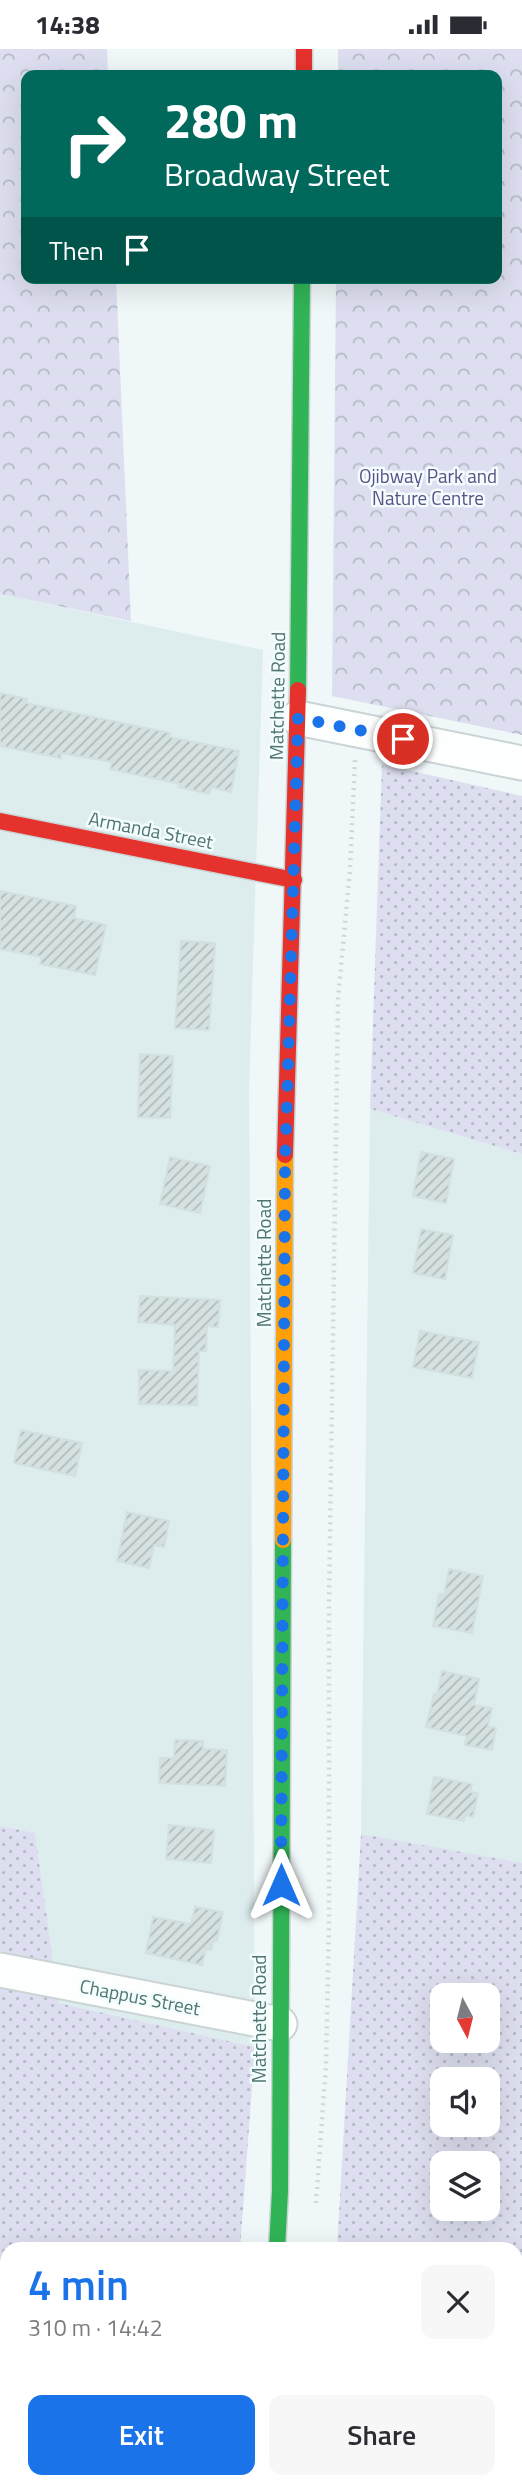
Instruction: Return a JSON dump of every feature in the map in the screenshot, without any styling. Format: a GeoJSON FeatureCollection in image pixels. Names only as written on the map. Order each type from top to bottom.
{"type":"FeatureCollection","features":[{"type":"Feature","properties":{"kind":"street"},"geometry":{"type":"LineString","coordinates":[[304,49],[304,70]]}},
{"type":"Feature","properties":{"kind":"street","name":"Matchette Road"},"geometry":{"type":"LineString","coordinates":[[277,2242],[285,1169],[298,718],[302,284]]}},
{"type":"Feature","properties":{"kind":"street"},"geometry":{"type":"LineString","coordinates":[[298,718],[522,763]]}},
{"type":"Feature","properties":{"kind":"street","name":"Armanda Street"},"geometry":{"type":"LineString","coordinates":[[0,821],[294,880]]}},
{"type":"Feature","properties":{"kind":"street","name":"Chappus Street"},"geometry":{"type":"LineString","coordinates":[[0,1970],[280,2024]]}},
{"type":"Feature","properties":{"kind":"path"},"geometry":{"type":"LineString","coordinates":[[315,2209],[326,2065],[330,1925],[329,1602],[338,999],[351,870],[355,729]]}},
{"type":"Feature","properties":{"kind":"shaded area"},"geometry":{"type":"Polygon","coordinates":[[[0,594],[263,650],[249,1089],[255,2047],[59,2003],[35,1834],[0,1826],[0,594]]]}},
{"type":"Feature","properties":{"kind":"shaded area"},"geometry":{"type":"Polygon","coordinates":[[[370,1109],[522,1154],[522,1865],[361,1834],[370,1109]]]}},
{"type":"Feature","properties":{"kind":"green space"},"geometry":{"type":"Polygon","coordinates":[[[0,49],[107,49],[108,70],[21,70],[21,284],[116,284],[131,621],[0,594],[0,49]]]}},
{"type":"Feature","properties":{"kind":"green space","name":"Ojibway Park and Nature Centre"},"geometry":{"type":"Polygon","coordinates":[[[338,49],[522,49],[522,735],[332,696],[336,284],[502,284],[502,70],[338,70],[338,49]]]}},
{"type":"Feature","properties":{"kind":"green space"},"geometry":{"type":"Polygon","coordinates":[[[382,764],[522,796],[522,1154],[370,1109],[382,764]]]}},
{"type":"Feature","properties":{"kind":"green space"},"geometry":{"type":"Polygon","coordinates":[[[0,1826],[35,1833],[59,2003],[255,2047],[241,2242],[0,2242],[0,1826]]]}},
{"type":"Feature","properties":{"kind":"green space"},"geometry":{"type":"Polygon","coordinates":[[[361,1834],[522,1863],[522,2242],[337,2242],[361,1834]]]}},
{"type":"Feature","properties":{"kind":"building"},"geometry":{"type":"Polygon","coordinates":[[[0,693],[27,699],[26,703],[170,733],[169,737],[239,751],[231,792],[211,787],[209,794],[179,787],[180,784],[110,769],[112,762],[61,753],[61,758],[0,746],[0,693]]]}},
{"type":"Feature","properties":{"kind":"building"},"geometry":{"type":"Polygon","coordinates":[[[0,891],[76,906],[74,918],[106,925],[95,975],[40,964],[42,957],[0,949],[0,891]]]}},
{"type":"Feature","properties":{"kind":"building"},"geometry":{"type":"Polygon","coordinates":[[[181,941],[215,943],[209,1030],[175,1028],[181,941]]]}},
{"type":"Feature","properties":{"kind":"building"},"geometry":{"type":"Polygon","coordinates":[[[140,1054],[173,1056],[170,1118],[138,1117],[140,1054]]]}},
{"type":"Feature","properties":{"kind":"building"},"geometry":{"type":"Polygon","coordinates":[[[421,1152],[454,1159],[446,1203],[413,1196],[421,1152]]]}},
{"type":"Feature","properties":{"kind":"building"},"geometry":{"type":"Polygon","coordinates":[[[170,1157],[210,1166],[200,1213],[160,1204],[170,1157]]]}},
{"type":"Feature","properties":{"kind":"building"},"geometry":{"type":"Polygon","coordinates":[[[421,1229],[453,1235],[445,1279],[413,1273],[421,1229]]]}},
{"type":"Feature","properties":{"kind":"building"},"geometry":{"type":"Polygon","coordinates":[[[140,1296],[220,1300],[218,1327],[207,1326],[206,1351],[199,1351],[197,1405],[139,1404],[139,1370],[173,1371],[175,1325],[138,1322],[140,1296]]]}},
{"type":"Feature","properties":{"kind":"building"},"geometry":{"type":"Polygon","coordinates":[[[420,1331],[479,1342],[472,1378],[413,1367],[420,1331]]]}},
{"type":"Feature","properties":{"kind":"building"},"geometry":{"type":"Polygon","coordinates":[[[21,1430],[82,1443],[75,1476],[14,1463],[21,1430]]]}},
{"type":"Feature","properties":{"kind":"building"},"geometry":{"type":"Polygon","coordinates":[[[127,1512],[169,1521],[164,1547],[154,1545],[149,1568],[117,1561],[127,1512]]]}},
{"type":"Feature","properties":{"kind":"building"},"geometry":{"type":"Polygon","coordinates":[[[449,1569],[483,1576],[472,1633],[433,1626],[439,1594],[444,1595],[449,1569]]]}},
{"type":"Feature","properties":{"kind":"building"},"geometry":{"type":"Polygon","coordinates":[[[442,1671],[479,1679],[474,1705],[492,1708],[488,1726],[496,1728],[492,1750],[465,1745],[467,1736],[426,1727],[442,1671]]]}},
{"type":"Feature","properties":{"kind":"building"},"geometry":{"type":"Polygon","coordinates":[[[175,1740],[203,1741],[203,1749],[227,1750],[225,1786],[159,1783],[160,1758],[174,1758],[175,1740]]]}},
{"type":"Feature","properties":{"kind":"building"},"geometry":{"type":"Polygon","coordinates":[[[434,1777],[472,1784],[470,1792],[478,1793],[473,1817],[465,1815],[464,1821],[427,1814],[434,1777]]]}},
{"type":"Feature","properties":{"kind":"building"},"geometry":{"type":"Polygon","coordinates":[[[169,1825],[214,1830],[211,1863],[166,1859],[169,1825]]]}},
{"type":"Feature","properties":{"kind":"building"},"geometry":{"type":"Polygon","coordinates":[[[195,1907],[223,1912],[217,1941],[213,1941],[211,1950],[206,1949],[202,1965],[146,1953],[153,1917],[191,1924],[195,1907]]]}},
{"type":"Feature","properties":{"kind":"traffic: fast"},"geometry":{"type":"LineString","coordinates":[[298,690],[302,284]]}},
{"type":"Feature","properties":{"kind":"traffic: fast"},"geometry":{"type":"LineString","coordinates":[[277,2242],[280,2191],[283,1540]]}},
{"type":"Feature","properties":{"kind":"traffic: slow"},"geometry":{"type":"LineString","coordinates":[[283,1540],[285,1155]]}},
{"type":"Feature","properties":{"kind":"traffic: jam"},"geometry":{"type":"LineString","coordinates":[[304,49],[304,70]]}},
{"type":"Feature","properties":{"kind":"traffic: jam"},"geometry":{"type":"LineString","coordinates":[[285,1155],[298,690]]}},
{"type":"Feature","properties":{"kind":"traffic: jam"},"geometry":{"type":"LineString","coordinates":[[0,821],[294,880]]}},
{"type":"Feature","properties":{"kind":"route"},"geometry":{"type":"LineString","coordinates":[[281,1885],[285,1169],[298,718],[403,739]]}}]}
